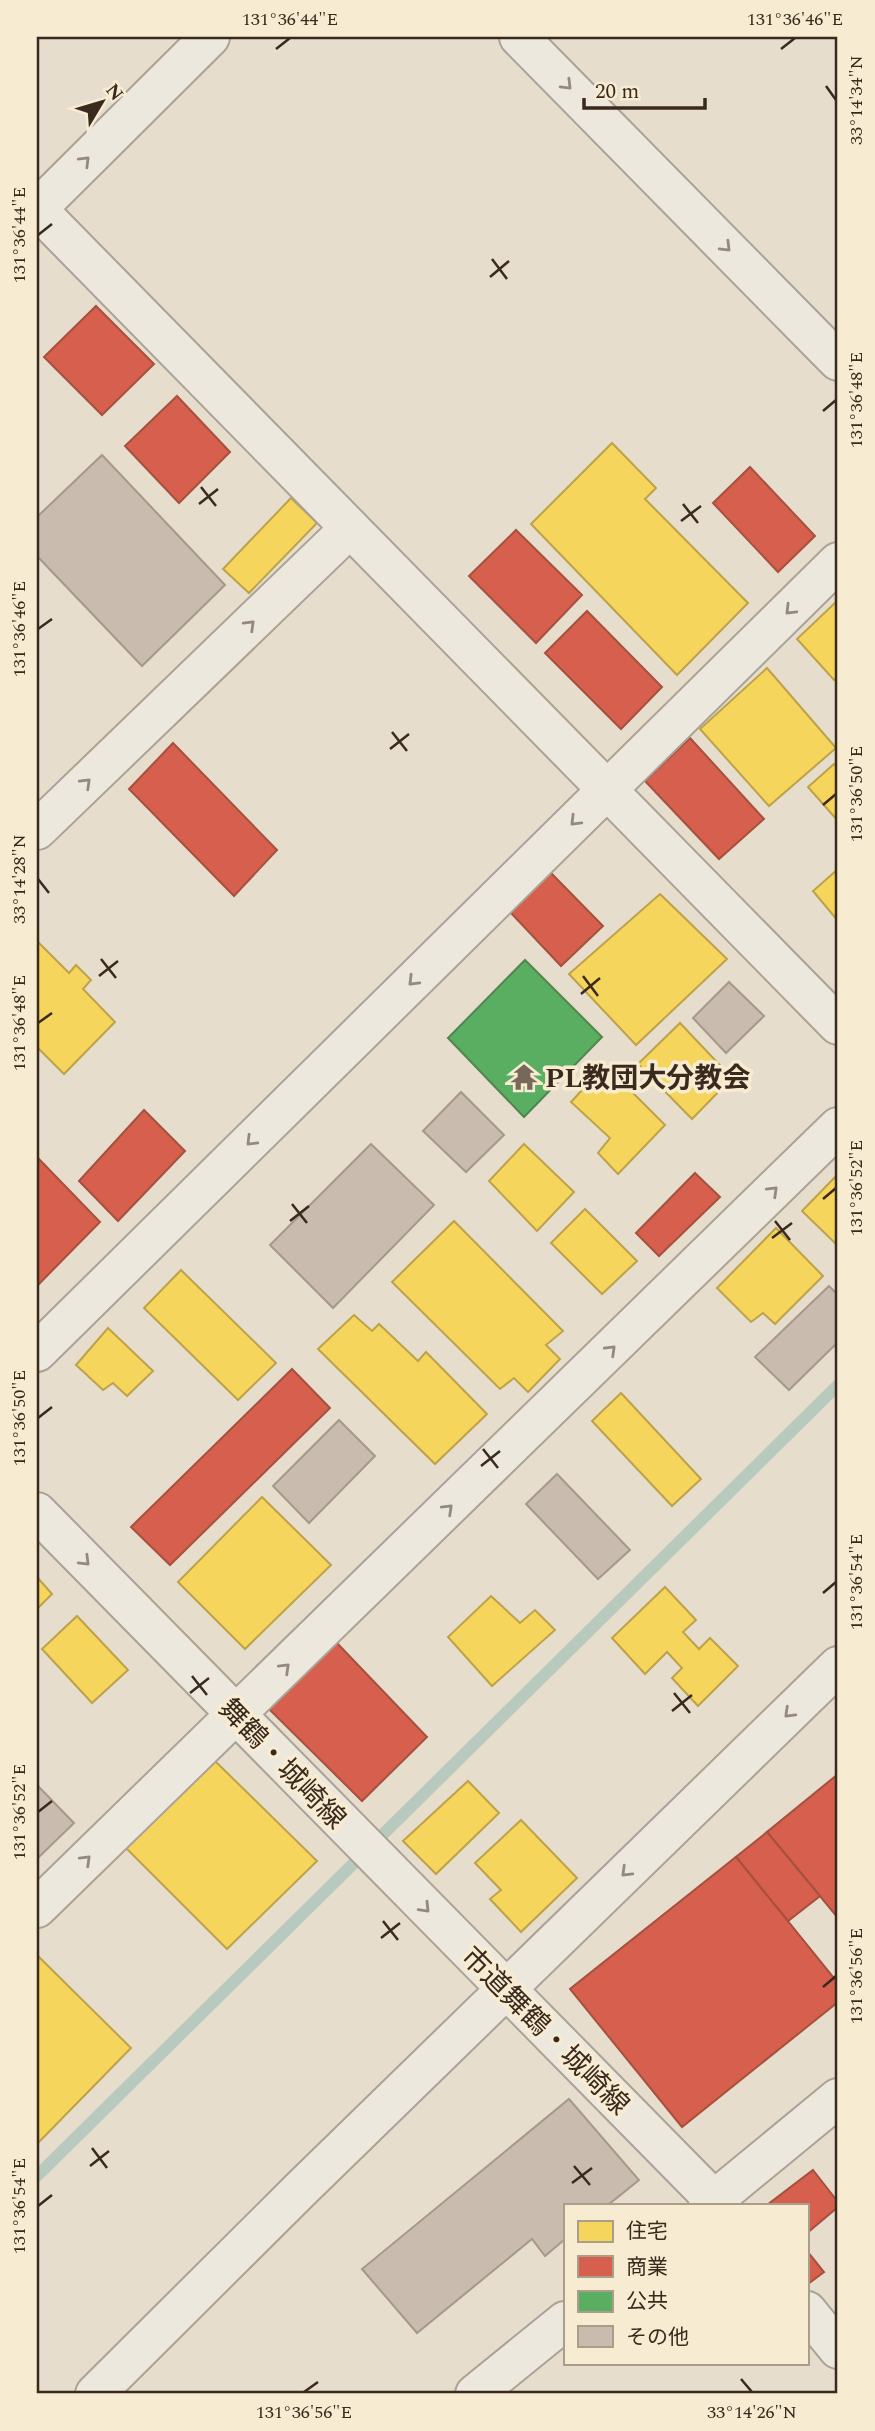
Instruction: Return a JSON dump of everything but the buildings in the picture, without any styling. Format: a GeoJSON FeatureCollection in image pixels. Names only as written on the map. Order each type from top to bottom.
{"type":"FeatureCollection","features":[{"type":"Feature","properties":{"kind":"street"},"geometry":{"type":"LineString","coordinates":[[210,37],[37,209],[838,1025]]}},
{"type":"Feature","properties":{"kind":"street"},"geometry":{"type":"LineString","coordinates":[[519,37],[838,361]]}},
{"type":"Feature","properties":{"kind":"street"},"geometry":{"type":"LineString","coordinates":[[37,830],[350,528]]}},
{"type":"Feature","properties":{"kind":"street"},"geometry":{"type":"LineString","coordinates":[[37,1352],[838,562]]}},
{"type":"Feature","properties":{"kind":"street"},"geometry":{"type":"LineString","coordinates":[[37,1908],[237,1716],[838,1127]]}},
{"type":"Feature","properties":{"kind":"street","name":"舞鶴・城崎線"},"geometry":{"type":"LineString","coordinates":[[37,1512],[366,1847]]}},
{"type":"Feature","properties":{"kind":"street"},"geometry":{"type":"LineString","coordinates":[[95,2394],[505,1989],[838,1666]]}},
{"type":"Feature","properties":{"kind":"street","name":"市道舞鶴・城崎線"},"geometry":{"type":"LineString","coordinates":[[366,1847],[714,2203]]}},
{"type":"Feature","properties":{"kind":"street"},"geometry":{"type":"LineString","coordinates":[[714,2203],[838,2098]]}},
{"type":"Feature","properties":{"kind":"street"},"geometry":{"type":"LineString","coordinates":[[808,2312],[838,2349]]}},
{"type":"Feature","properties":{"kind":"street"},"geometry":{"type":"LineString","coordinates":[[475,2394],[564,2322]]}},
{"type":"Feature","properties":{"kind":"waterway"},"geometry":{"type":"LineString","coordinates":[[37,2176],[838,1385]]}},
{"type":"Feature","properties":{"kind":"place","name":"PL教団大分教会"},"geometry":{"type":"Point","coordinates":[524,1077]}}]}
